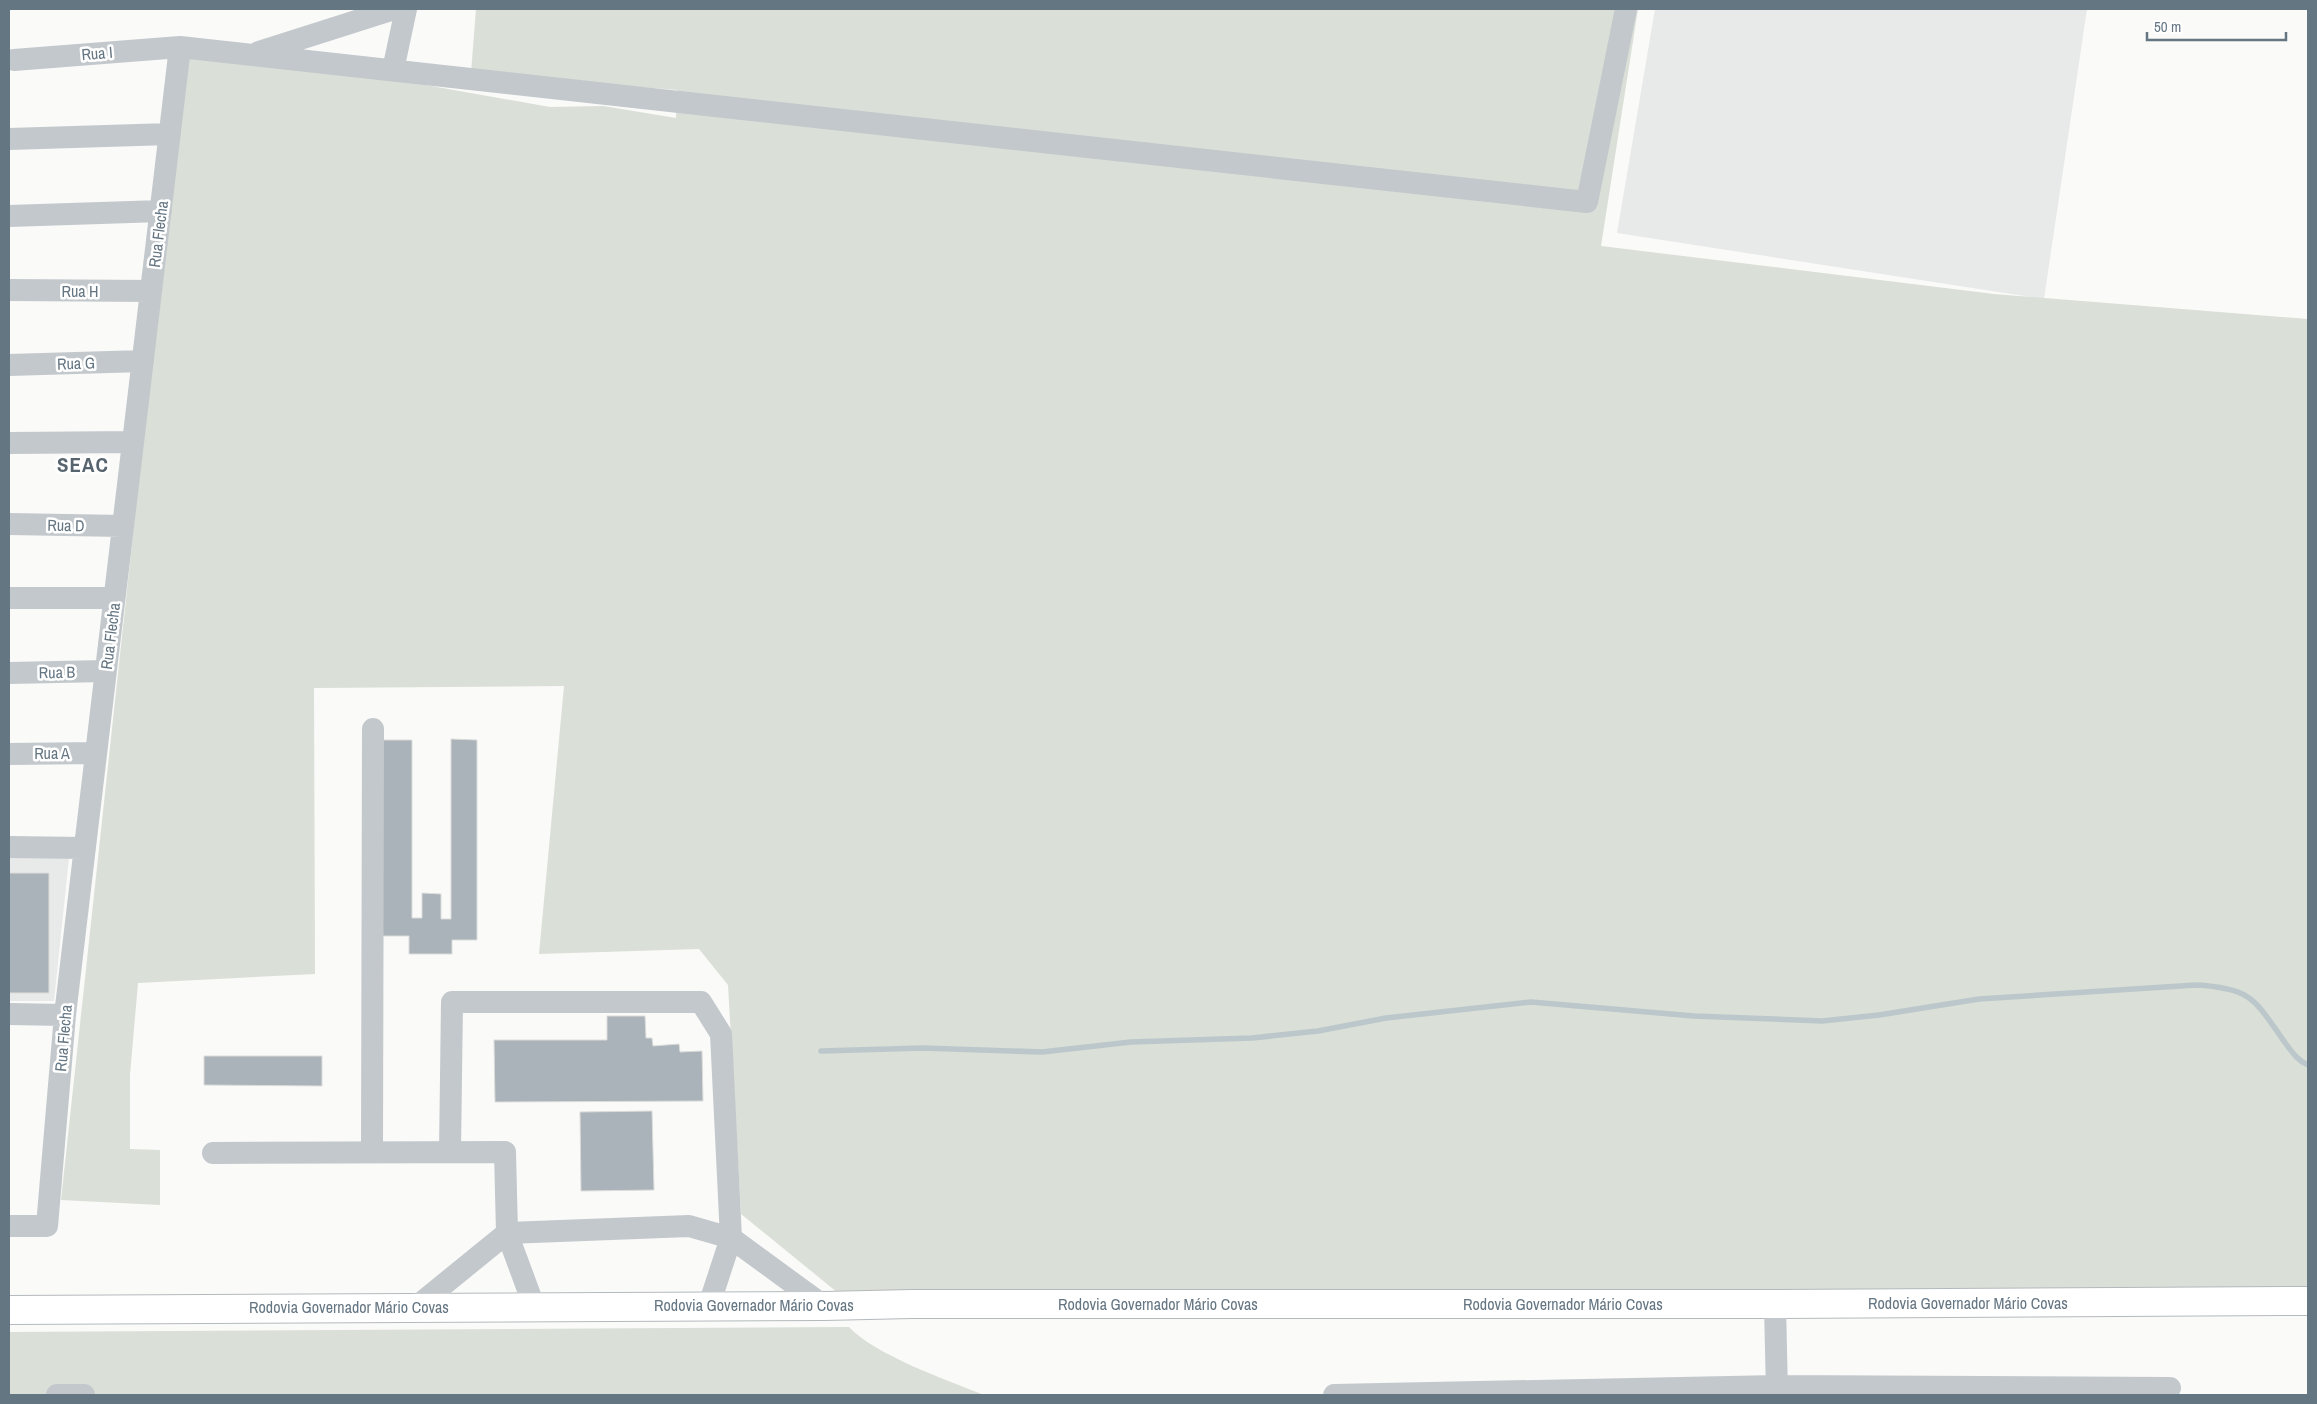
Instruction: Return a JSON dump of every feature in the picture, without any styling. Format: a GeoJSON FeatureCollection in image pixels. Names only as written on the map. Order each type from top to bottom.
{"type":"FeatureCollection","features":[{"type":"Feature","properties":{"kind":"highway","name":"Rodovia Governador Mário Covas"},"geometry":{"type":"LineString","coordinates":[[9,1310],[912,1304],[1775,1304],[2308,1301]]}},
{"type":"Feature","properties":{"kind":"street"},"geometry":{"type":"LineString","coordinates":[[250,54],[394,9]]}},
{"type":"Feature","properties":{"kind":"street"},"geometry":{"type":"LineString","coordinates":[[393,70],[406,9]]}},
{"type":"Feature","properties":{"kind":"street","name":"Rua I"},"geometry":{"type":"LineString","coordinates":[[14,60],[180,47],[1587,202],[1626,9]]}},
{"type":"Feature","properties":{"kind":"street","name":"Rua Flecha"},"geometry":{"type":"LineString","coordinates":[[9,1226],[47,1226],[65,1014],[180,47]]}},
{"type":"Feature","properties":{"kind":"street"},"geometry":{"type":"LineString","coordinates":[[9,139],[170,134]]}},
{"type":"Feature","properties":{"kind":"street"},"geometry":{"type":"LineString","coordinates":[[9,216],[161,211]]}},
{"type":"Feature","properties":{"kind":"street","name":"Rua H"},"geometry":{"type":"LineString","coordinates":[[9,290],[151,291]]}},
{"type":"Feature","properties":{"kind":"street","name":"Rua G"},"geometry":{"type":"LineString","coordinates":[[9,365],[143,361]]}},
{"type":"Feature","properties":{"kind":"street"},"geometry":{"type":"LineString","coordinates":[[9,443],[133,442]]}},
{"type":"Feature","properties":{"kind":"street","name":"Rua D"},"geometry":{"type":"LineString","coordinates":[[9,524],[123,526]]}},
{"type":"Feature","properties":{"kind":"street"},"geometry":{"type":"LineString","coordinates":[[9,598],[114,598]]}},
{"type":"Feature","properties":{"kind":"street","name":"Rua B"},"geometry":{"type":"LineString","coordinates":[[9,672],[106,671]]}},
{"type":"Feature","properties":{"kind":"street"},"geometry":{"type":"LineString","coordinates":[[372,1152],[373,729]]}},
{"type":"Feature","properties":{"kind":"street","name":"Rua A"},"geometry":{"type":"LineString","coordinates":[[9,754],[96,753]]}},
{"type":"Feature","properties":{"kind":"street"},"geometry":{"type":"LineString","coordinates":[[9,847],[84,848]]}},
{"type":"Feature","properties":{"kind":"street"},"geometry":{"type":"LineString","coordinates":[[450,1152],[452,1002],[702,1002],[721,1034],[731,1238],[709,1305]]}},
{"type":"Feature","properties":{"kind":"street"},"geometry":{"type":"LineString","coordinates":[[9,1014],[65,1014]]}},
{"type":"Feature","properties":{"kind":"street"},"geometry":{"type":"LineString","coordinates":[[213,1152],[505,1152],[507,1233],[534,1306]]}},
{"type":"Feature","properties":{"kind":"street"},"geometry":{"type":"LineString","coordinates":[[416,1307],[507,1233],[689,1226],[731,1238],[824,1306]]}},
{"type":"Feature","properties":{"kind":"street"},"geometry":{"type":"LineString","coordinates":[[1775,1304],[1777,1391]]}},
{"type":"Feature","properties":{"kind":"street"},"geometry":{"type":"LineString","coordinates":[[1334,1395],[2170,1388]]}},
{"type":"Feature","properties":{"kind":"street"},"geometry":{"type":"LineString","coordinates":[[57,1395],[84,1395]]}},
{"type":"Feature","properties":{"kind":"shaded area"},"geometry":{"type":"Polygon","coordinates":[[[476,9],[1638,9],[1601,246],[1994,294],[2308,319],[2308,1291],[843,1297],[741,1214],[728,985],[699,949],[539,954],[564,686],[314,688],[315,974],[138,983],[130,1075],[130,1149],[160,1150],[160,1205],[61,1200],[185,54],[251,54],[550,107],[603,106],[676,118],[677,90],[471,73],[476,9]]]}},
{"type":"Feature","properties":{"kind":"shaded area"},"geometry":{"type":"Polygon","coordinates":[[[1655,9],[2087,9],[2044,299],[1617,233],[1655,9]]]}},
{"type":"Feature","properties":{"kind":"shaded area"},"geometry":{"type":"Polygon","coordinates":[[[9,858],[69,858],[54,1001],[9,1001],[9,858]]]}},
{"type":"Feature","properties":{"kind":"shaded area"},"geometry":{"type":"Polygon","coordinates":[[[849,1327],[861,1337],[893,1357],[984,1395],[9,1395],[9,1332],[849,1327]]]}},
{"type":"Feature","properties":{"kind":"building"},"geometry":{"type":"Polygon","coordinates":[[[451,739],[477,740],[477,940],[452,940],[452,954],[409,954],[409,936],[381,936],[381,740],[412,740],[412,918],[422,918],[422,893],[441,894],[441,919],[451,919],[451,739]]]}},
{"type":"Feature","properties":{"kind":"building"},"geometry":{"type":"Polygon","coordinates":[[[9,873],[49,873],[49,993],[9,993],[9,873]]]}},
{"type":"Feature","properties":{"kind":"building"},"geometry":{"type":"Polygon","coordinates":[[[607,1016],[645,1016],[646,1038],[652,1038],[653,1046],[679,1044],[680,1052],[702,1051],[703,1101],[495,1102],[494,1040],[607,1040],[607,1016]]]}},
{"type":"Feature","properties":{"kind":"building"},"geometry":{"type":"Polygon","coordinates":[[[204,1056],[322,1056],[322,1086],[204,1085],[204,1056]]]}},
{"type":"Feature","properties":{"kind":"building"},"geometry":{"type":"Polygon","coordinates":[[[652,1111],[654,1190],[581,1191],[580,1112],[652,1111]]]}},
{"type":"Feature","properties":{"kind":"waterway"},"geometry":{"type":"LineString","coordinates":[[821,1051],[923,1048],[1042,1052],[1131,1042],[1252,1038],[1318,1031],[1386,1018],[1531,1002],[1694,1016],[1822,1021],[1879,1015],[1979,999],[2196,985],[2230,989],[2251,999],[2267,1017],[2293,1053],[2308,1065]]}},
{"type":"Feature","properties":{"kind":"district","name":"SEAC"},"geometry":{"type":"Point","coordinates":[83,464]}}]}
